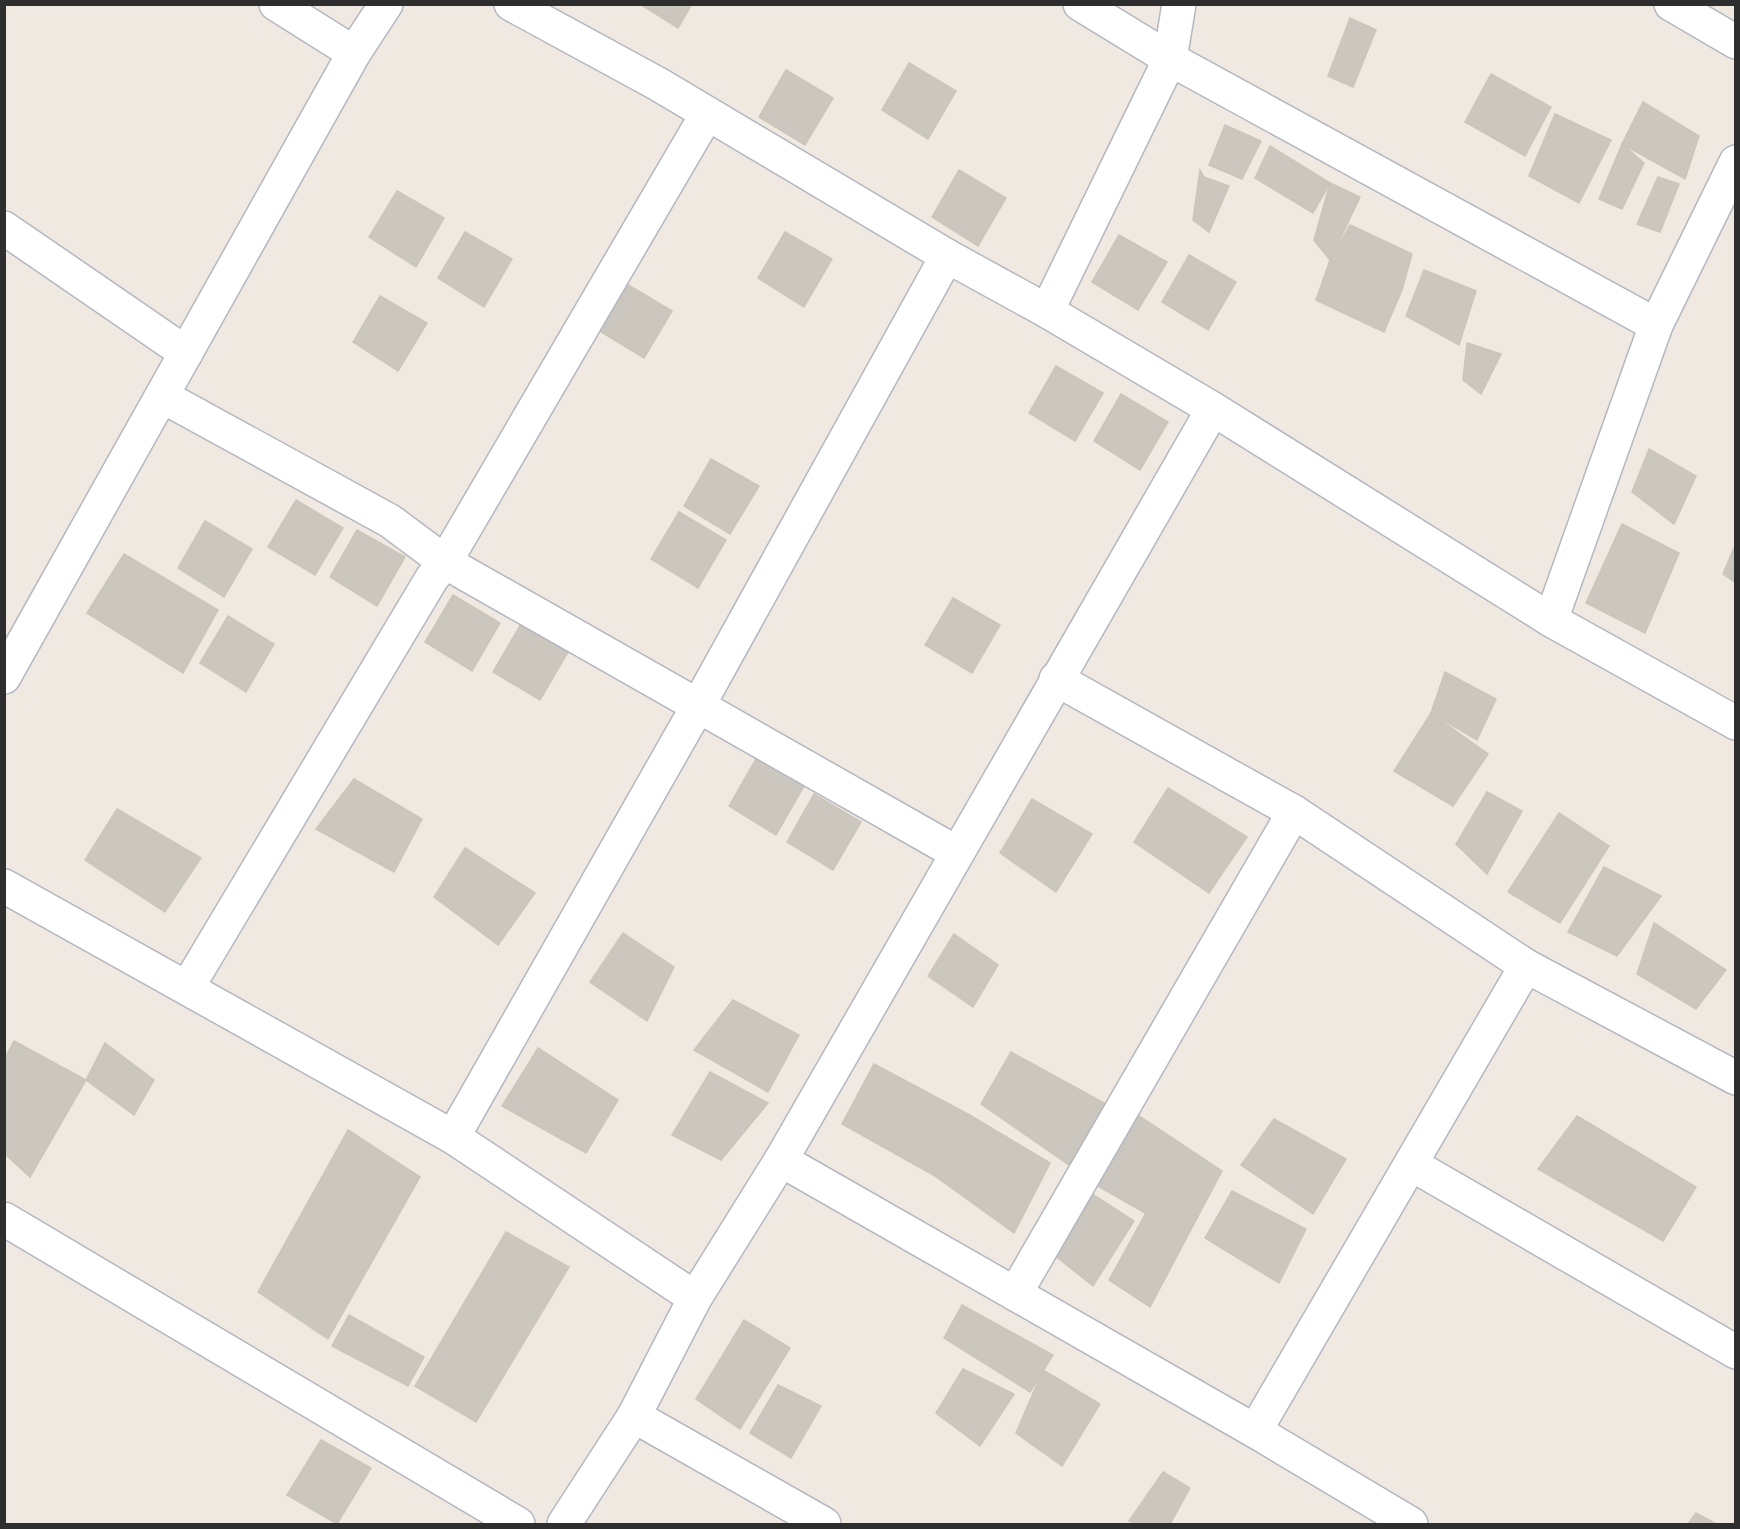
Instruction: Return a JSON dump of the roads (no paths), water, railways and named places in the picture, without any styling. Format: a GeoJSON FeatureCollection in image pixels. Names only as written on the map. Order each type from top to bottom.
{"type":"FeatureCollection","features":[{"type":"Feature","properties":{"kind":"street"},"geometry":{"type":"LineString","coordinates":[[276,4],[354,53]]}},
{"type":"Feature","properties":{"kind":"street"},"geometry":{"type":"LineString","coordinates":[[4,676],[354,53],[386,4]]}},
{"type":"Feature","properties":{"kind":"street"},"geometry":{"type":"LineString","coordinates":[[511,4],[658,84],[947,256],[1047,311],[1213,409],[1551,620],[1736,723]]}},
{"type":"Feature","properties":{"kind":"street"},"geometry":{"type":"LineString","coordinates":[[1080,4],[1170,59],[1656,325]]}},
{"type":"Feature","properties":{"kind":"street"},"geometry":{"type":"LineString","coordinates":[[1047,311],[1170,59],[1179,4]]}},
{"type":"Feature","properties":{"kind":"street"},"geometry":{"type":"LineString","coordinates":[[1671,4],[1736,42]]}},
{"type":"Feature","properties":{"kind":"street"},"geometry":{"type":"LineString","coordinates":[[186,988],[432,578],[445,562],[707,114]]}},
{"type":"Feature","properties":{"kind":"street"},"geometry":{"type":"LineString","coordinates":[[1551,620],[1656,325],[1736,162]]}},
{"type":"Feature","properties":{"kind":"street"},"geometry":{"type":"LineString","coordinates":[[4,228],[186,353]]}},
{"type":"Feature","properties":{"kind":"street"},"geometry":{"type":"LineString","coordinates":[[453,1137],[698,706],[947,256]]}},
{"type":"Feature","properties":{"kind":"street"},"geometry":{"type":"LineString","coordinates":[[162,396],[390,520],[445,562],[957,853]]}},
{"type":"Feature","properties":{"kind":"street"},"geometry":{"type":"LineString","coordinates":[[564,1524],[634,1416],[695,1298],[781,1160],[1213,409]]}},
{"type":"Feature","properties":{"kind":"street"},"geometry":{"type":"LineString","coordinates":[[1056,679],[1294,812],[1526,966],[1736,1078]]}},
{"type":"Feature","properties":{"kind":"street"},"geometry":{"type":"LineString","coordinates":[[1015,1294],[1294,812]]}},
{"type":"Feature","properties":{"kind":"street"},"geometry":{"type":"LineString","coordinates":[[4,886],[453,1137],[695,1298]]}},
{"type":"Feature","properties":{"kind":"street"},"geometry":{"type":"LineString","coordinates":[[1255,1431],[1526,966]]}},
{"type":"Feature","properties":{"kind":"street"},"geometry":{"type":"LineString","coordinates":[[781,1160],[1255,1431],[1410,1524]]}},
{"type":"Feature","properties":{"kind":"street"},"geometry":{"type":"LineString","coordinates":[[1411,1164],[1736,1352]]}},
{"type":"Feature","properties":{"kind":"street"},"geometry":{"type":"LineString","coordinates":[[4,1219],[518,1524]]}},
{"type":"Feature","properties":{"kind":"street"},"geometry":{"type":"LineString","coordinates":[[634,1416],[824,1524]]}}]}
